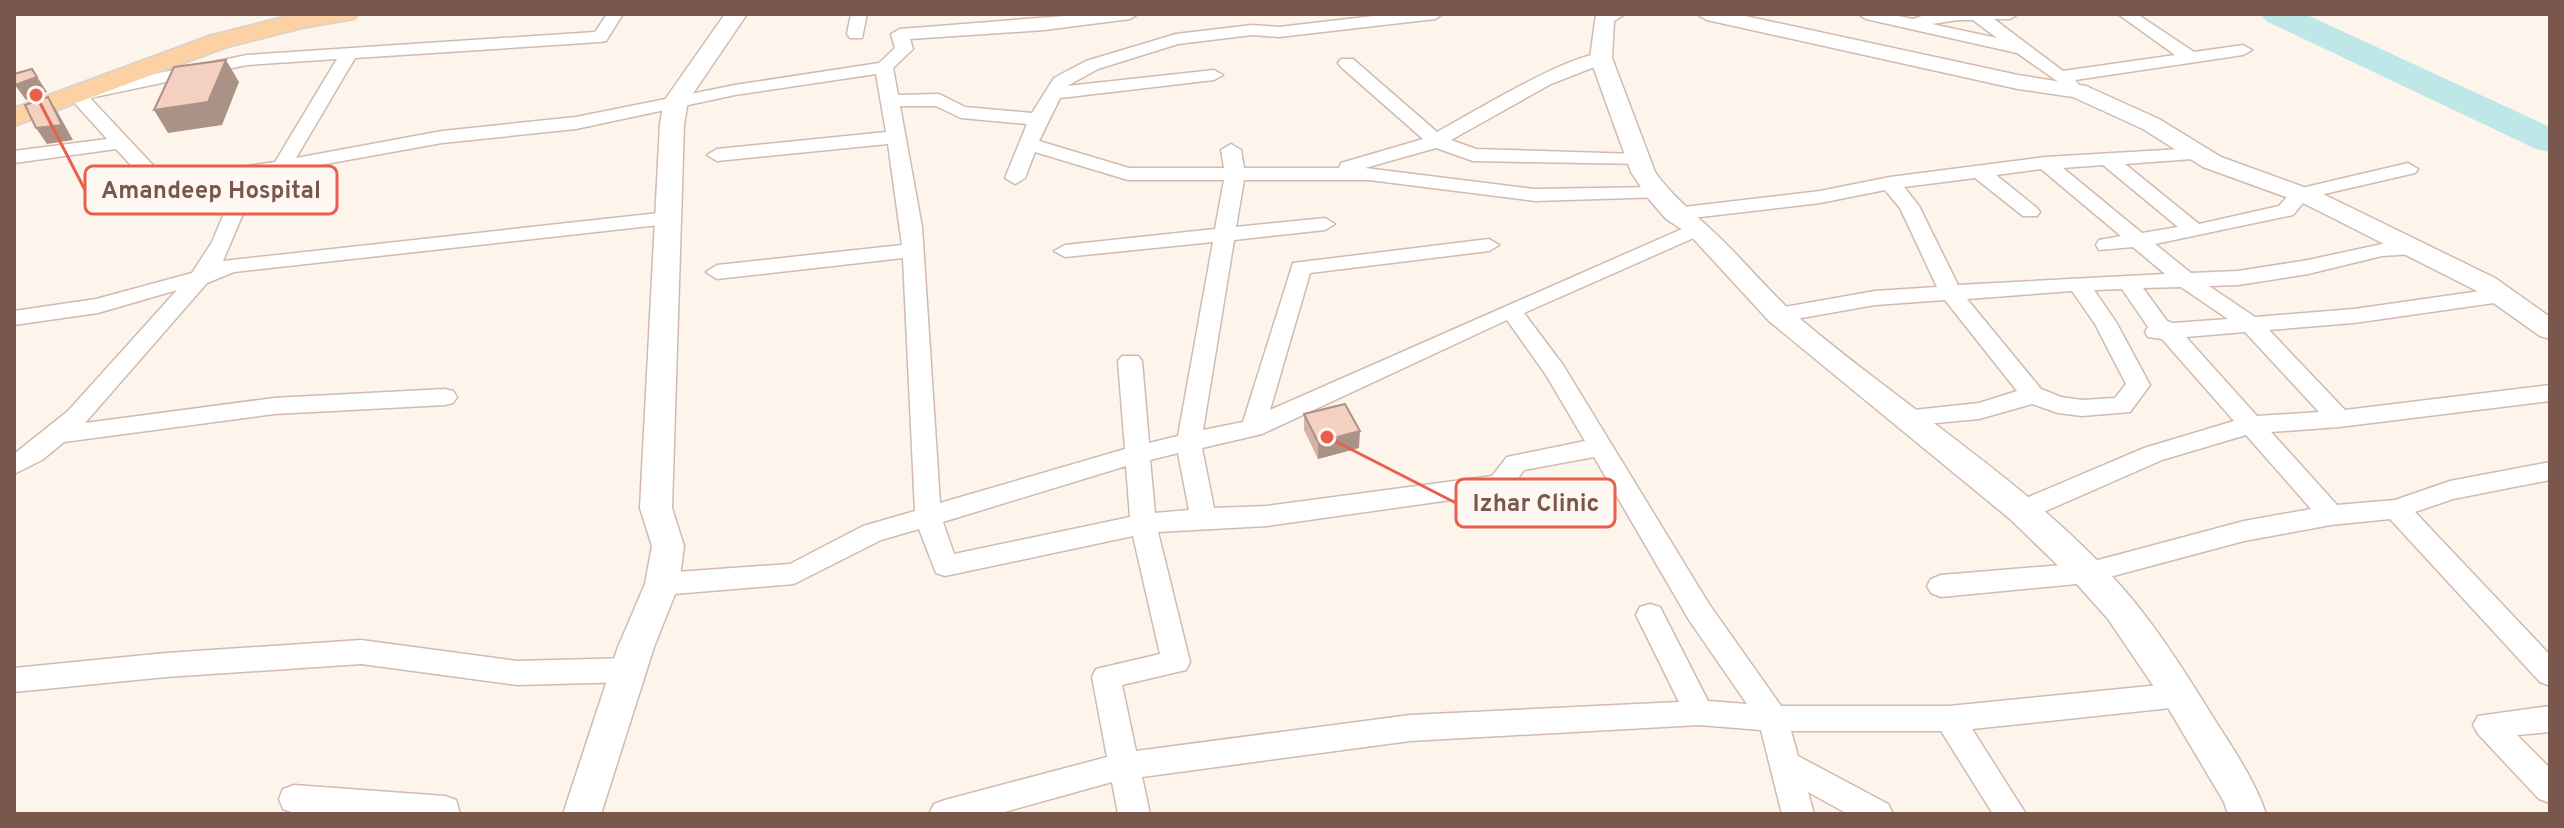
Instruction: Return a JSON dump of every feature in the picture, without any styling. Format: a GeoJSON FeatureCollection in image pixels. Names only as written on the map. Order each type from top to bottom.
{"type":"FeatureCollection","features":[{"type":"Feature","properties":{"kind":"main road"},"geometry":{"type":"LineString","coordinates":[[14,118],[240,35],[317,17],[345,14]]}},
{"type":"Feature","properties":{"kind":"street"},"geometry":{"type":"LineString","coordinates":[[77,95],[160,81],[247,60],[600,37],[615,14]]}},
{"type":"Feature","properties":{"kind":"street"},"geometry":{"type":"LineString","coordinates":[[582,814],[629,670],[662,584],[668,546],[656,508],[656,492],[672,124],[676,101],[736,14]]}},
{"type":"Feature","properties":{"kind":"street"},"geometry":{"type":"LineString","coordinates":[[856,34],[859,14]]}},
{"type":"Feature","properties":{"kind":"street"},"geometry":{"type":"LineString","coordinates":[[1015,178],[1038,119],[1060,82],[1092,65],[1119,35],[1130,14]]}},
{"type":"Feature","properties":{"kind":"street"},"geometry":{"type":"LineString","coordinates":[[1201,14],[1212,35]]}},
{"type":"Feature","properties":{"kind":"street"},"geometry":{"type":"LineString","coordinates":[[77,95],[160,185],[251,172],[442,137],[576,123],[676,101],[884,67],[904,49],[900,34],[1044,25],[1176,39],[1252,30],[1279,32],[1435,14]]}},
{"type":"Feature","properties":{"kind":"street"},"geometry":{"type":"LineString","coordinates":[[1614,14],[1604,18],[1601,58],[1639,160],[1677,212],[1779,315],[2021,511],[2087,573],[2120,609],[2180,695],[2241,796],[2247,814]]}},
{"type":"Feature","properties":{"kind":"street"},"geometry":{"type":"LineString","coordinates":[[1707,14],[2018,82],[2069,84],[2243,50]]}},
{"type":"Feature","properties":{"kind":"street"},"geometry":{"type":"LineString","coordinates":[[1866,14],[2022,49]]}},
{"type":"Feature","properties":{"kind":"street"},"geometry":{"type":"LineString","coordinates":[[1977,14],[2069,84],[2151,124],[2212,162],[2300,194],[2413,248],[2501,295],[2550,330]]}},
{"type":"Feature","properties":{"kind":"street"},"geometry":{"type":"LineString","coordinates":[[1905,23],[1958,15],[2010,14]]}},
{"type":"Feature","properties":{"kind":"street"},"geometry":{"type":"LineString","coordinates":[[2126,14],[2191,58]]}},
{"type":"Feature","properties":{"kind":"street"},"geometry":{"type":"LineString","coordinates":[[283,164],[349,54]]}},
{"type":"Feature","properties":{"kind":"street"},"geometry":{"type":"LineString","coordinates":[[1325,174],[1436,141],[1545,80],[1601,58]]}},
{"type":"Feature","properties":{"kind":"street"},"geometry":{"type":"LineString","coordinates":[[1347,63],[1436,141],[1473,155],[1639,160]]}},
{"type":"Feature","properties":{"kind":"street"},"geometry":{"type":"LineString","coordinates":[[884,67],[913,250],[928,517],[945,566],[1143,524],[1267,516],[1500,484],[1516,463],[1601,447]]}},
{"type":"Feature","properties":{"kind":"street"},"geometry":{"type":"LineString","coordinates":[[1053,93],[1214,75]]}},
{"type":"Feature","properties":{"kind":"street"},"geometry":{"type":"LineString","coordinates":[[890,101],[939,100],[961,112],[1038,119]]}},
{"type":"Feature","properties":{"kind":"street"},"geometry":{"type":"LineString","coordinates":[[717,155],[897,137]]}},
{"type":"Feature","properties":{"kind":"street"},"geometry":{"type":"LineString","coordinates":[[14,157],[120,143]]}},
{"type":"Feature","properties":{"kind":"street"},"geometry":{"type":"LineString","coordinates":[[1029,144],[1128,174],[1369,174],[1677,212],[1820,197],[1890,183],[2045,163],[2199,154]]}},
{"type":"Feature","properties":{"kind":"street"},"geometry":{"type":"LineString","coordinates":[[1203,518],[1189,444],[1235,174],[1231,150]]}},
{"type":"Feature","properties":{"kind":"street"},"geometry":{"type":"LineString","coordinates":[[2108,160],[2195,231]]}},
{"type":"Feature","properties":{"kind":"street"},"geometry":{"type":"LineString","coordinates":[[2045,163],[2186,280],[2249,323],[2339,419]]}},
{"type":"Feature","properties":{"kind":"street"},"geometry":{"type":"LineString","coordinates":[[2106,245],[2195,231],[2286,211],[2300,194],[2408,169]]}},
{"type":"Feature","properties":{"kind":"street"},"geometry":{"type":"LineString","coordinates":[[1978,171],[2030,212]]}},
{"type":"Feature","properties":{"kind":"street"},"geometry":{"type":"LineString","coordinates":[[14,465],[26,460],[56,435],[127,363],[197,279],[217,253],[251,172]]}},
{"type":"Feature","properties":{"kind":"street"},"geometry":{"type":"LineString","coordinates":[[1890,183],[1909,206],[1951,293],[2033,395],[2058,405],[2082,408],[2122,406],[2138,385],[2105,322],[2078,284]]}},
{"type":"Feature","properties":{"kind":"street"},"geometry":{"type":"LineString","coordinates":[[662,584],[794,574],[872,533],[1137,454],[1253,428],[1511,310],[1677,212]]}},
{"type":"Feature","properties":{"kind":"street"},"geometry":{"type":"LineString","coordinates":[[14,318],[98,306],[197,279],[230,266],[668,218]]}},
{"type":"Feature","properties":{"kind":"street"},"geometry":{"type":"LineString","coordinates":[[1065,251],[1325,224]]}},
{"type":"Feature","properties":{"kind":"street"},"geometry":{"type":"LineString","coordinates":[[1253,428],[1301,268],[1489,245]]}},
{"type":"Feature","properties":{"kind":"street"},"geometry":{"type":"LineString","coordinates":[[1779,315],[1875,298],[2078,284],[2238,278],[2308,267],[2382,250],[2413,248]]}},
{"type":"Feature","properties":{"kind":"street"},"geometry":{"type":"LineString","coordinates":[[717,272],[913,250]]}},
{"type":"Feature","properties":{"kind":"street"},"geometry":{"type":"LineString","coordinates":[[2129,284],[2161,330],[2331,515]]}},
{"type":"Feature","properties":{"kind":"street"},"geometry":{"type":"LineString","coordinates":[[2161,330],[2354,316],[2501,295]]}},
{"type":"Feature","properties":{"kind":"street"},"geometry":{"type":"LineString","coordinates":[[1511,310],[1555,371],[1699,612],[1773,718],[1798,814]]}},
{"type":"Feature","properties":{"kind":"street"},"geometry":{"type":"LineString","coordinates":[[1130,361],[1143,524],[1176,662],[1106,677],[1134,814]]}},
{"type":"Feature","properties":{"kind":"street"},"geometry":{"type":"LineString","coordinates":[[2021,511],[2153,454],[2250,425],[2339,419],[2550,393]]}},
{"type":"Feature","properties":{"kind":"street"},"geometry":{"type":"LineString","coordinates":[[1904,418],[1979,411],[2033,395]]}},
{"type":"Feature","properties":{"kind":"street"},"geometry":{"type":"LineString","coordinates":[[56,435],[274,406],[445,397]]}},
{"type":"Feature","properties":{"kind":"street"},"geometry":{"type":"LineString","coordinates":[[1941,586],[2087,573],[2244,531],[2331,515],[2396,509],[2450,490],[2550,471]]}},
{"type":"Feature","properties":{"kind":"street"},"geometry":{"type":"LineString","coordinates":[[2396,509],[2550,674]]}},
{"type":"Feature","properties":{"kind":"street"},"geometry":{"type":"LineString","coordinates":[[1650,615],[1699,713]]}},
{"type":"Feature","properties":{"kind":"street"},"geometry":{"type":"LineString","coordinates":[[14,680],[166,665],[361,652],[517,673],[629,670]]}},
{"type":"Feature","properties":{"kind":"street"},"geometry":{"type":"LineString","coordinates":[[945,814],[1124,766],[1410,728],[1699,713],[1773,718],[1949,719],[2180,695]]}},
{"type":"Feature","properties":{"kind":"street"},"geometry":{"type":"LineString","coordinates":[[1949,719],[2010,814]]}},
{"type":"Feature","properties":{"kind":"street"},"geometry":{"type":"LineString","coordinates":[[2550,719],[2488,725],[2550,789]]}},
{"type":"Feature","properties":{"kind":"street"},"geometry":{"type":"LineString","coordinates":[[1784,764],[1877,814]]}},
{"type":"Feature","properties":{"kind":"street"},"geometry":{"type":"LineString","coordinates":[[294,799],[445,810],[444,814]]}},
{"type":"Feature","properties":{"kind":"building"},"geometry":{"type":"Polygon","coordinates":[[[226,60],[208,102],[154,110],[174,67],[226,60]]]}},
{"type":"Feature","properties":{"kind":"building"},"geometry":{"type":"Polygon","coordinates":[[[32,69],[37,77],[15,85],[14,74],[32,69]]]}},
{"type":"Feature","properties":{"kind":"building"},"geometry":{"type":"Polygon","coordinates":[[[48,97],[62,125],[36,128],[25,105],[48,97]]]}},
{"type":"Feature","properties":{"kind":"building"},"geometry":{"type":"Polygon","coordinates":[[[1345,404],[1360,431],[1318,442],[1304,414],[1345,404]]]}},
{"type":"Feature","properties":{"kind":"waterway"},"geometry":{"type":"LineString","coordinates":[[2278,14],[2550,141]]}},
{"type":"Feature","properties":{"kind":"place","name":"Amandeep Hospital"},"geometry":{"type":"Point","coordinates":[36,95]}},
{"type":"Feature","properties":{"kind":"place","name":"Izhar Clinic"},"geometry":{"type":"Point","coordinates":[1327,437]}}]}
